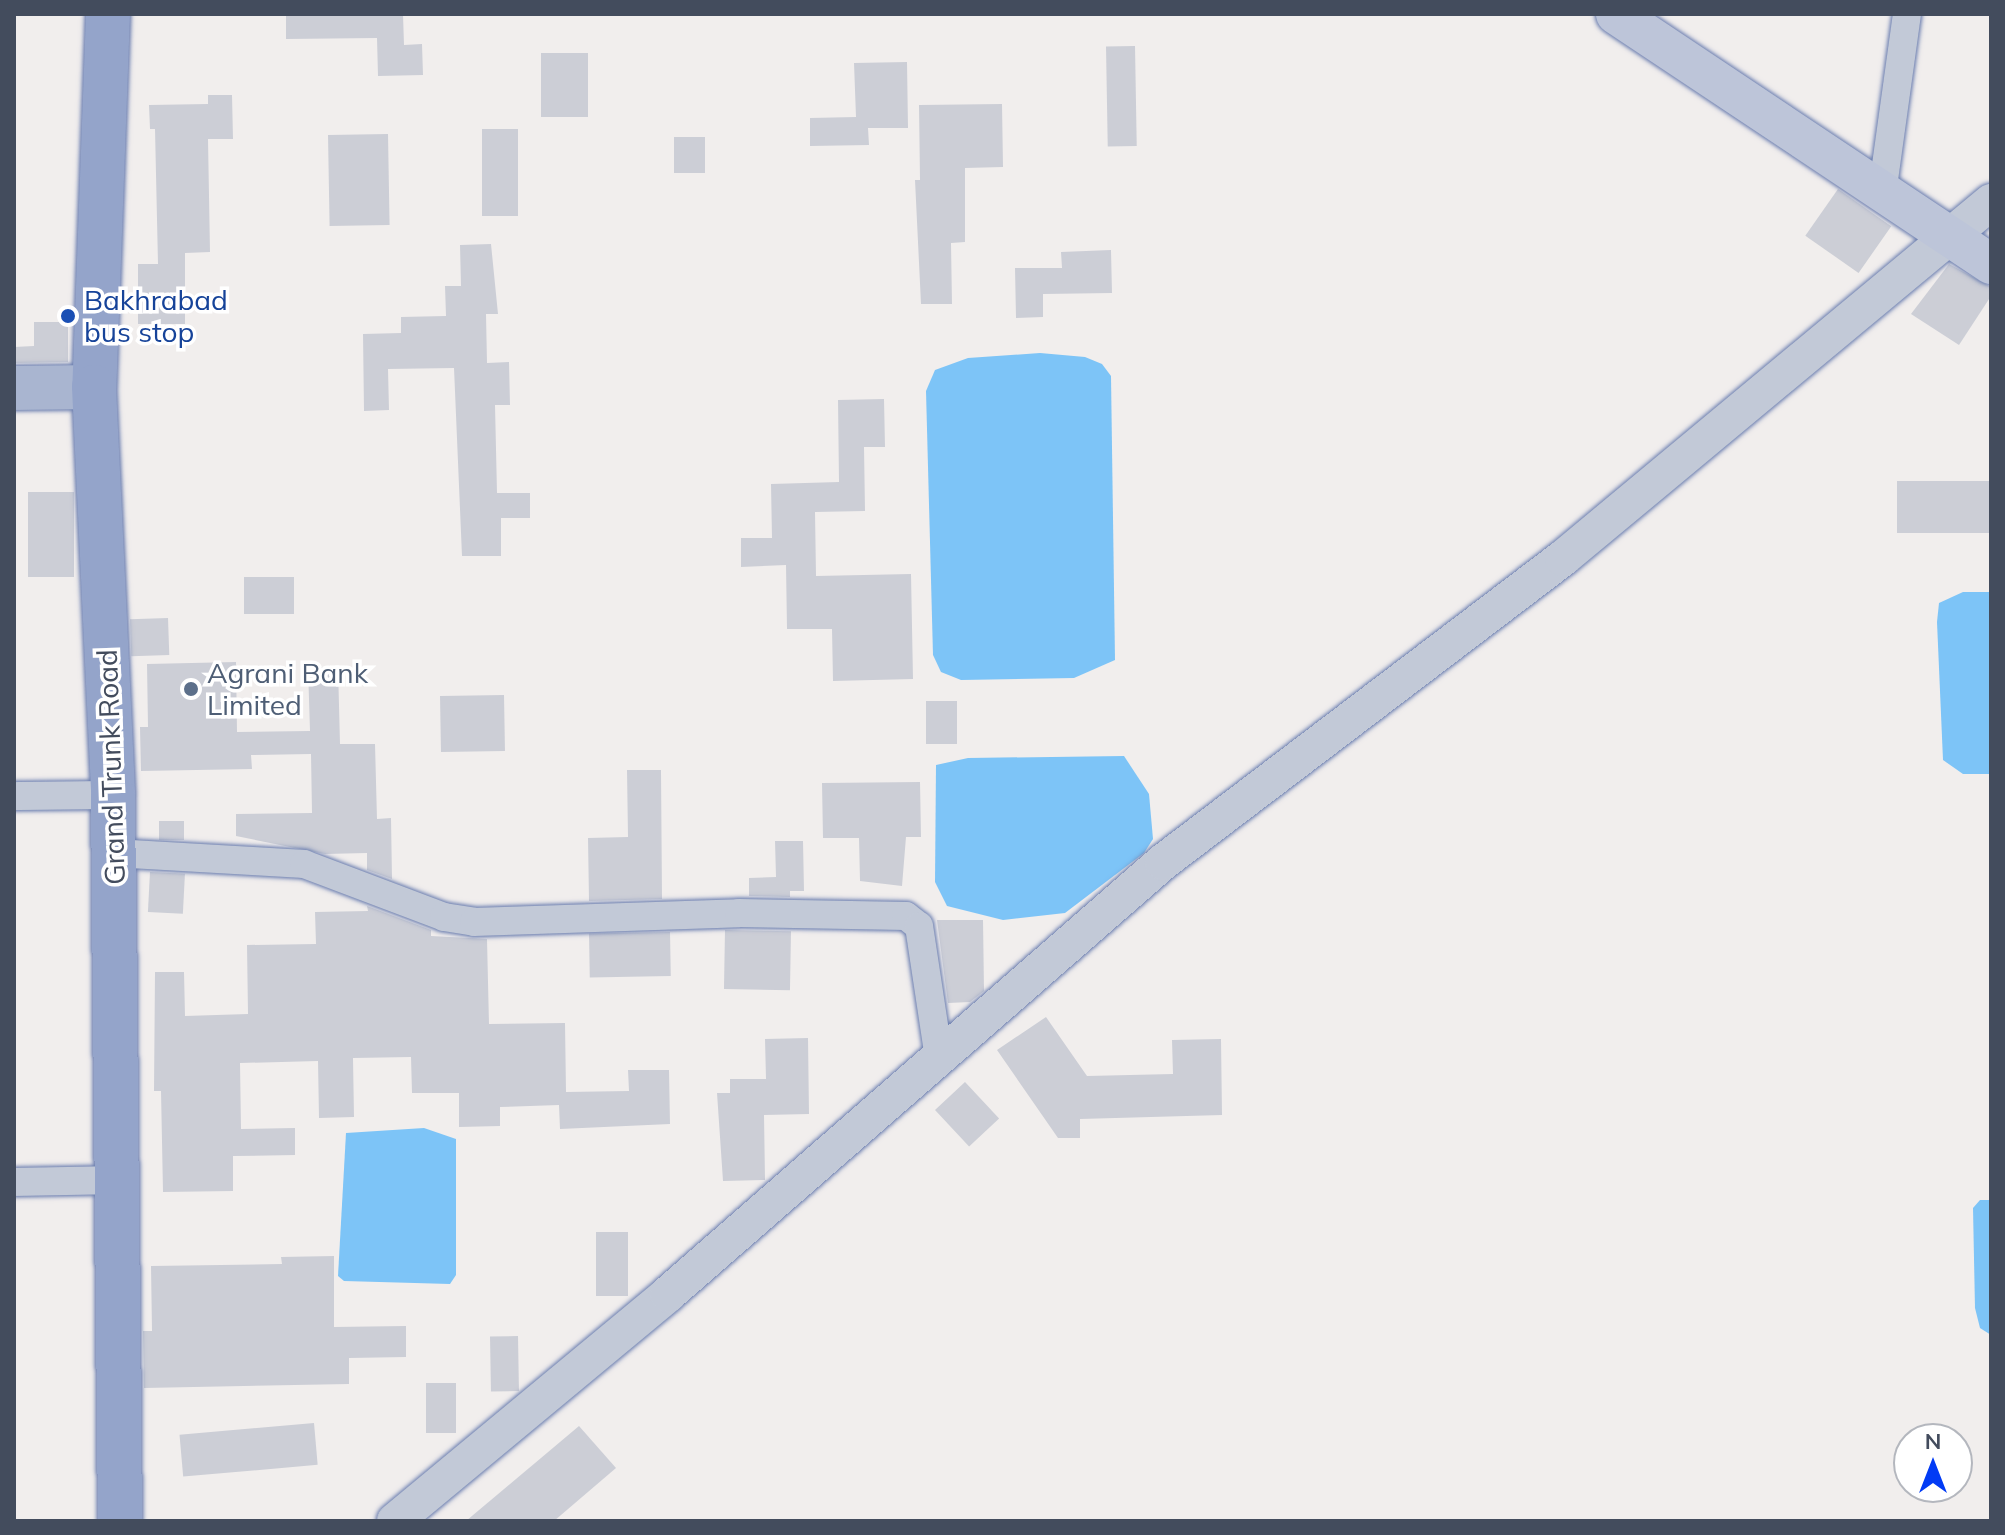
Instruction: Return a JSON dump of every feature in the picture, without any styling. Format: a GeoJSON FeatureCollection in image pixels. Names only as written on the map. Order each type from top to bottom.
{"type":"FeatureCollection","features":[{"type":"Feature","properties":{"kind":"highway","name":"Grand Trunk Road"},"geometry":{"type":"LineString","coordinates":[[108,14],[94,387],[113,795],[120,1180],[120,1521]]}},
{"type":"Feature","properties":{"kind":"main road"},"geometry":{"type":"LineString","coordinates":[[1616,14],[1991,264]]}},
{"type":"Feature","properties":{"kind":"main road"},"geometry":{"type":"LineString","coordinates":[[14,388],[94,387]]}},
{"type":"Feature","properties":{"kind":"street"},"geometry":{"type":"LineString","coordinates":[[1882,194],[1907,14]]}},
{"type":"Feature","properties":{"kind":"street"},"geometry":{"type":"LineString","coordinates":[[395,1521],[668,1294],[1163,862],[1563,558],[1951,239],[1991,202]]}},
{"type":"Feature","properties":{"kind":"street"},"geometry":{"type":"LineString","coordinates":[[14,796],[113,795]]}},
{"type":"Feature","properties":{"kind":"street"},"geometry":{"type":"LineString","coordinates":[[114,853],[304,864],[444,917],[474,922],[739,913],[906,916],[919,926],[939,1058]]}},
{"type":"Feature","properties":{"kind":"street"},"geometry":{"type":"LineString","coordinates":[[14,1182],[120,1180]]}},
{"type":"Feature","properties":{"kind":"water"},"geometry":{"type":"Polygon","coordinates":[[[1040,353],[1085,357],[1102,364],[1111,376],[1115,660],[1074,678],[961,680],[941,672],[933,655],[926,391],[935,370],[968,358],[1040,353]]]}},
{"type":"Feature","properties":{"kind":"water"},"geometry":{"type":"Polygon","coordinates":[[[1963,592],[1991,592],[1991,774],[1963,774],[1943,760],[1937,622],[1939,603],[1963,592]]]}},
{"type":"Feature","properties":{"kind":"water"},"geometry":{"type":"Polygon","coordinates":[[[1124,756],[1149,794],[1153,839],[1144,853],[1065,913],[1003,920],[947,906],[935,882],[936,765],[968,758],[1124,756]]]}},
{"type":"Feature","properties":{"kind":"water"},"geometry":{"type":"Polygon","coordinates":[[[424,1128],[456,1139],[456,1275],[450,1284],[344,1281],[338,1276],[346,1133],[424,1128]]]}},
{"type":"Feature","properties":{"kind":"water"},"geometry":{"type":"Polygon","coordinates":[[[1980,1200],[1991,1200],[1991,1335],[1980,1328],[1975,1308],[1973,1208],[1980,1200]]]}},
{"type":"Feature","properties":{"kind":"building"},"geometry":{"type":"Polygon","coordinates":[[[286,14],[403,14],[404,45],[422,44],[423,75],[378,76],[377,38],[286,39],[286,14]]]}},
{"type":"Feature","properties":{"kind":"building"},"geometry":{"type":"Polygon","coordinates":[[[1135,46],[1137,146],[1108,146],[1106,47],[1135,46]]]}},
{"type":"Feature","properties":{"kind":"building"},"geometry":{"type":"Polygon","coordinates":[[[541,53],[588,53],[588,117],[541,117],[541,53]]]}},
{"type":"Feature","properties":{"kind":"building"},"geometry":{"type":"Polygon","coordinates":[[[907,62],[908,128],[868,128],[869,145],[810,146],[810,118],[856,117],[854,63],[907,62]]]}},
{"type":"Feature","properties":{"kind":"building"},"geometry":{"type":"Polygon","coordinates":[[[208,95],[232,95],[233,139],[208,139],[210,252],[185,253],[185,324],[138,324],[138,264],[158,264],[155,129],[150,129],[149,105],[208,104],[208,95]]]}},
{"type":"Feature","properties":{"kind":"building"},"geometry":{"type":"Polygon","coordinates":[[[1002,104],[1003,167],[965,168],[965,242],[951,243],[952,304],[921,304],[915,180],[920,180],[919,105],[1002,104]]]}},
{"type":"Feature","properties":{"kind":"building"},"geometry":{"type":"Polygon","coordinates":[[[482,129],[518,129],[518,216],[482,216],[482,129]]]}},
{"type":"Feature","properties":{"kind":"building"},"geometry":{"type":"Polygon","coordinates":[[[388,134],[390,225],[330,226],[328,135],[388,134]]]}},
{"type":"Feature","properties":{"kind":"building"},"geometry":{"type":"Polygon","coordinates":[[[674,137],[705,137],[705,173],[674,173],[674,137]]]}},
{"type":"Feature","properties":{"kind":"building"},"geometry":{"type":"Polygon","coordinates":[[[1838,189],[1891,226],[1859,273],[1805,236],[1838,189]]]}},
{"type":"Feature","properties":{"kind":"building"},"geometry":{"type":"Polygon","coordinates":[[[491,244],[498,314],[486,314],[487,363],[509,362],[510,405],[495,405],[497,493],[530,493],[530,518],[501,518],[501,556],[462,556],[454,368],[388,369],[389,410],[364,411],[363,334],[401,333],[401,317],[446,316],[445,286],[461,286],[460,245],[491,244]]]}},
{"type":"Feature","properties":{"kind":"building"},"geometry":{"type":"Polygon","coordinates":[[[1111,250],[1112,293],[1043,294],[1043,317],[1016,318],[1015,268],[1062,268],[1061,252],[1111,250]]]}},
{"type":"Feature","properties":{"kind":"building"},"geometry":{"type":"Polygon","coordinates":[[[1949,264],[1991,287],[1991,296],[1959,345],[1911,314],[1949,264]]]}},
{"type":"Feature","properties":{"kind":"building"},"geometry":{"type":"Polygon","coordinates":[[[34,322],[68,322],[68,362],[14,363],[14,347],[34,346],[34,322]]]}},
{"type":"Feature","properties":{"kind":"building"},"geometry":{"type":"Polygon","coordinates":[[[884,399],[885,447],[864,447],[865,511],[815,512],[816,576],[911,574],[913,679],[833,681],[832,629],[787,629],[786,565],[741,567],[741,538],[772,538],[771,484],[839,482],[838,400],[884,399]]]}},
{"type":"Feature","properties":{"kind":"building"},"geometry":{"type":"Polygon","coordinates":[[[1897,481],[1991,481],[1991,533],[1897,533],[1897,481]]]}},
{"type":"Feature","properties":{"kind":"building"},"geometry":{"type":"Polygon","coordinates":[[[28,492],[74,492],[74,577],[28,577],[28,492]]]}},
{"type":"Feature","properties":{"kind":"building"},"geometry":{"type":"Polygon","coordinates":[[[244,577],[294,577],[294,614],[244,614],[244,577]]]}},
{"type":"Feature","properties":{"kind":"building"},"geometry":{"type":"Polygon","coordinates":[[[168,618],[169,655],[131,656],[130,619],[168,618]]]}},
{"type":"Feature","properties":{"kind":"building"},"geometry":{"type":"Polygon","coordinates":[[[236,662],[237,732],[310,731],[308,667],[338,667],[340,744],[375,744],[377,819],[391,818],[392,879],[367,870],[367,853],[325,854],[236,836],[236,814],[312,813],[311,754],[251,755],[252,769],[141,771],[140,727],[148,727],[147,664],[236,662]]]}},
{"type":"Feature","properties":{"kind":"building"},"geometry":{"type":"Polygon","coordinates":[[[504,695],[505,751],[441,752],[440,696],[504,695]]]}},
{"type":"Feature","properties":{"kind":"building"},"geometry":{"type":"Polygon","coordinates":[[[926,701],[957,701],[957,744],[926,744],[926,701]]]}},
{"type":"Feature","properties":{"kind":"building"},"geometry":{"type":"Polygon","coordinates":[[[627,770],[661,770],[662,899],[589,901],[588,838],[628,837],[627,770]]]}},
{"type":"Feature","properties":{"kind":"building"},"geometry":{"type":"Polygon","coordinates":[[[920,782],[921,837],[906,837],[902,886],[860,881],[859,838],[823,838],[822,783],[920,782]]]}},
{"type":"Feature","properties":{"kind":"building"},"geometry":{"type":"Polygon","coordinates":[[[159,821],[184,821],[184,840],[159,840],[159,821]]]}},
{"type":"Feature","properties":{"kind":"building"},"geometry":{"type":"Polygon","coordinates":[[[775,841],[803,841],[804,891],[790,891],[790,897],[749,896],[749,878],[776,877],[775,841]]]}},
{"type":"Feature","properties":{"kind":"building"},"geometry":{"type":"Polygon","coordinates":[[[150,872],[185,874],[183,914],[148,912],[150,872]]]}},
{"type":"Feature","properties":{"kind":"building"},"geometry":{"type":"Polygon","coordinates":[[[367,906],[431,930],[431,936],[487,939],[489,1024],[565,1023],[566,1092],[629,1091],[628,1070],[669,1070],[670,1124],[560,1129],[559,1105],[500,1107],[500,1126],[459,1127],[459,1093],[412,1093],[411,1057],[353,1058],[354,1117],[319,1118],[318,1061],[240,1063],[241,1129],[295,1128],[295,1155],[233,1156],[233,1191],[163,1192],[161,1091],[154,1091],[155,972],[184,972],[185,1016],[248,1014],[247,945],[316,944],[315,912],[368,911],[367,906]]]}},
{"type":"Feature","properties":{"kind":"building"},"geometry":{"type":"Polygon","coordinates":[[[937,920],[983,920],[984,991],[970,1002],[948,1003],[937,920]]]}},
{"type":"Feature","properties":{"kind":"building"},"geometry":{"type":"Polygon","coordinates":[[[725,930],[791,931],[790,990],[724,989],[725,930]]]}},
{"type":"Feature","properties":{"kind":"building"},"geometry":{"type":"Polygon","coordinates":[[[670,932],[671,976],[590,977],[589,933],[670,932]]]}},
{"type":"Feature","properties":{"kind":"building"},"geometry":{"type":"Polygon","coordinates":[[[1046,1017],[1087,1076],[1173,1074],[1172,1040],[1221,1039],[1222,1115],[1080,1119],[1080,1138],[1058,1138],[997,1050],[1046,1017]]]}},
{"type":"Feature","properties":{"kind":"building"},"geometry":{"type":"Polygon","coordinates":[[[808,1038],[809,1114],[764,1115],[765,1180],[723,1181],[717,1093],[730,1093],[730,1079],[766,1079],[765,1039],[808,1038]]]}},
{"type":"Feature","properties":{"kind":"building"},"geometry":{"type":"Polygon","coordinates":[[[965,1082],[999,1119],[969,1147],[935,1110],[965,1082]]]}},
{"type":"Feature","properties":{"kind":"building"},"geometry":{"type":"Polygon","coordinates":[[[596,1232],[628,1232],[628,1296],[596,1296],[596,1232]]]}},
{"type":"Feature","properties":{"kind":"building"},"geometry":{"type":"Polygon","coordinates":[[[334,1256],[334,1327],[406,1326],[406,1357],[349,1358],[349,1384],[144,1388],[143,1331],[152,1331],[151,1266],[282,1264],[281,1257],[334,1256]]]}},
{"type":"Feature","properties":{"kind":"building"},"geometry":{"type":"Polygon","coordinates":[[[490,1336],[518,1336],[519,1391],[491,1391],[490,1336]]]}},
{"type":"Feature","properties":{"kind":"building"},"geometry":{"type":"Polygon","coordinates":[[[426,1383],[456,1383],[456,1433],[426,1433],[426,1383]]]}},
{"type":"Feature","properties":{"kind":"building"},"geometry":{"type":"Polygon","coordinates":[[[314,1423],[318,1465],[183,1477],[180,1435],[314,1423]]]}},
{"type":"Feature","properties":{"kind":"building"},"geometry":{"type":"Polygon","coordinates":[[[579,1426],[616,1468],[554,1521],[466,1521],[579,1426]]]}},
{"type":"Feature","properties":{"kind":"place","name":"Bakhrabad bus stop"},"geometry":{"type":"Point","coordinates":[68,316]}},
{"type":"Feature","properties":{"kind":"place","name":"Agrani Bank Limited"},"geometry":{"type":"Point","coordinates":[191,689]}}]}
